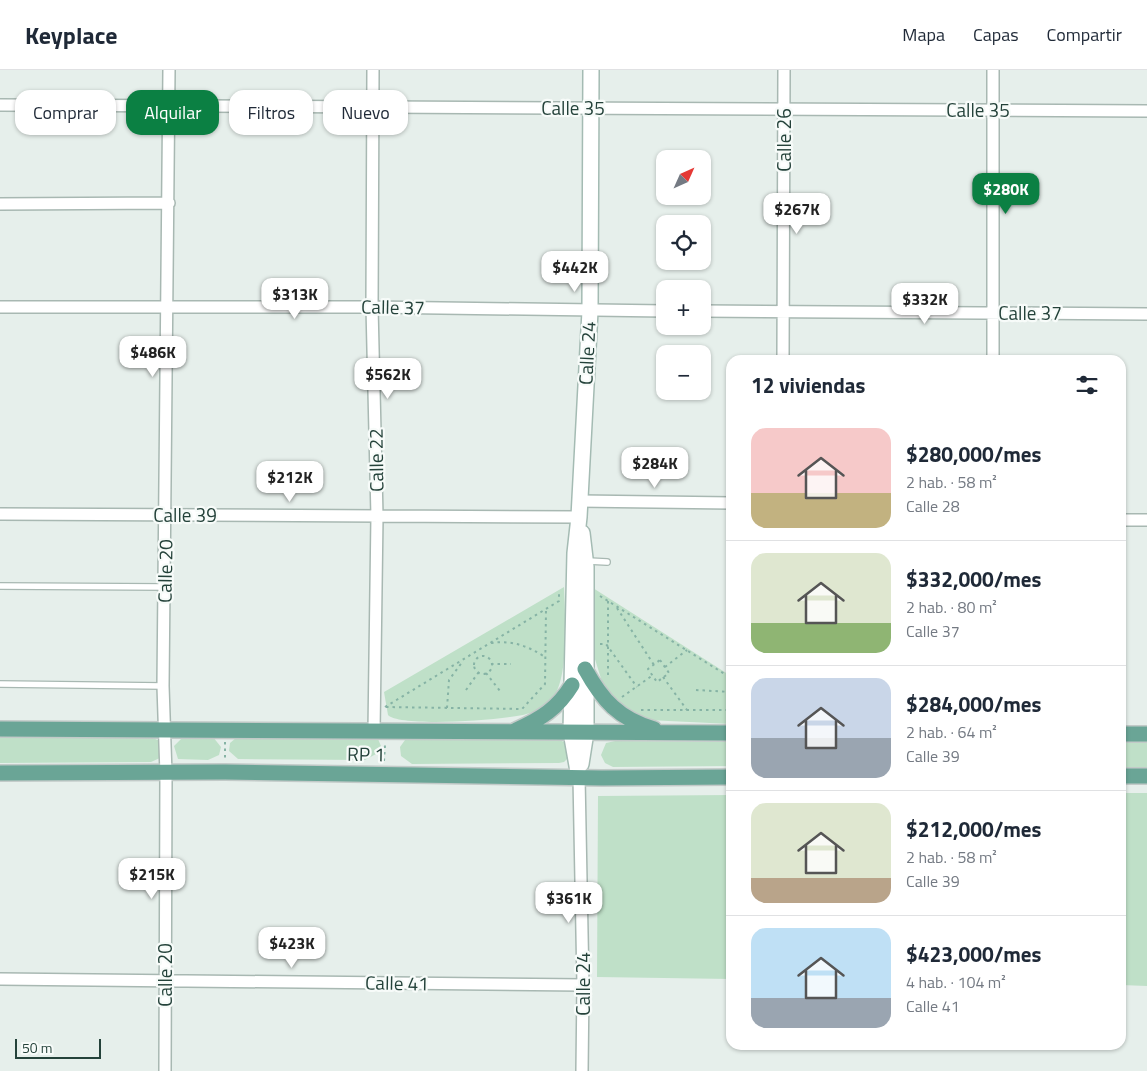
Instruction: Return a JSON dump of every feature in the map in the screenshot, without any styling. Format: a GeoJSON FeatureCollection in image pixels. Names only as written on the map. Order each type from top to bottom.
{"type":"FeatureCollection","features":[{"type":"Feature","properties":{"kind":"main road"},"geometry":{"type":"LineString","coordinates":[[585,669],[598,693],[618,711],[638,723],[667,732]]}},
{"type":"Feature","properties":{"kind":"main road"},"geometry":{"type":"LineString","coordinates":[[512,732],[538,720],[555,708],[564,699],[572,685]]}},
{"type":"Feature","properties":{"kind":"main road","name":"RP 1"},"geometry":{"type":"LineString","coordinates":[[0,728],[726,733]]}},
{"type":"Feature","properties":{"kind":"main road"},"geometry":{"type":"LineString","coordinates":[[1126,734],[1147,734]]}},
{"type":"Feature","properties":{"kind":"main road","name":"RP 1"},"geometry":{"type":"LineString","coordinates":[[0,773],[166,774],[225,772],[726,777]]}},
{"type":"Feature","properties":{"kind":"main road"},"geometry":{"type":"LineString","coordinates":[[1126,776],[1147,776]]}},
{"type":"Feature","properties":{"kind":"street","name":"Calle 20"},"geometry":{"type":"LineString","coordinates":[[168,70],[168,90]]}},
{"type":"Feature","properties":{"kind":"street","name":"Calle 22"},"geometry":{"type":"LineString","coordinates":[[372,90],[373,70]]}},
{"type":"Feature","properties":{"kind":"street","name":"Calle 24"},"geometry":{"type":"LineString","coordinates":[[579,732],[572,685],[574,552],[579,509],[590,311],[591,70]]}},
{"type":"Feature","properties":{"kind":"street","name":"Calle 26"},"geometry":{"type":"LineString","coordinates":[[783,355],[784,70]]}},
{"type":"Feature","properties":{"kind":"street"},"geometry":{"type":"LineString","coordinates":[[993,70],[993,355]]}},
{"type":"Feature","properties":{"kind":"street","name":"Calle 35"},"geometry":{"type":"LineString","coordinates":[[0,104],[126,106]]}},
{"type":"Feature","properties":{"kind":"street","name":"Calle 35"},"geometry":{"type":"LineString","coordinates":[[219,106],[323,107]]}},
{"type":"Feature","properties":{"kind":"street","name":"Calle 35"},"geometry":{"type":"LineString","coordinates":[[408,107],[1147,111]]}},
{"type":"Feature","properties":{"kind":"street","name":"Calle 20"},"geometry":{"type":"LineString","coordinates":[[165,1071],[166,730],[163,686],[168,135]]}},
{"type":"Feature","properties":{"kind":"street","name":"Calle 22"},"geometry":{"type":"LineString","coordinates":[[372,135],[372,307],[380,731]]}},
{"type":"Feature","properties":{"kind":"street"},"geometry":{"type":"LineString","coordinates":[[0,204],[169,203]]}},
{"type":"Feature","properties":{"kind":"street","name":"Calle 37"},"geometry":{"type":"LineString","coordinates":[[0,307],[372,307],[656,311]]}},
{"type":"Feature","properties":{"kind":"street","name":"Calle 37"},"geometry":{"type":"LineString","coordinates":[[711,311],[1147,314]]}},
{"type":"Feature","properties":{"kind":"street","name":"Calle 39"},"geometry":{"type":"LineString","coordinates":[[0,514],[377,516],[726,503]]}},
{"type":"Feature","properties":{"kind":"street","name":"Calle 24"},"geometry":{"type":"LineString","coordinates":[[579,509],[585,561],[585,669],[579,732],[583,986],[582,1071]]}},
{"type":"Feature","properties":{"kind":"street"},"geometry":{"type":"LineString","coordinates":[[1126,520],[1147,520]]}},
{"type":"Feature","properties":{"kind":"street","name":"Calle 41"},"geometry":{"type":"LineString","coordinates":[[0,979],[583,986]]}},
{"type":"Feature","properties":{"kind":"lane"},"geometry":{"type":"LineString","coordinates":[[585,561],[607,562]]}},
{"type":"Feature","properties":{"kind":"lane"},"geometry":{"type":"LineString","coordinates":[[0,586],[164,587]]}},
{"type":"Feature","properties":{"kind":"lane"},"geometry":{"type":"LineString","coordinates":[[0,684],[163,686]]}},
{"type":"Feature","properties":{"kind":"path"},"geometry":{"type":"LineString","coordinates":[[594,592],[726,675]]}},
{"type":"Feature","properties":{"kind":"path"},"geometry":{"type":"LineString","coordinates":[[379,707],[469,656],[546,609],[559,600],[559,594]]}},
{"type":"Feature","properties":{"kind":"path"},"geometry":{"type":"LineString","coordinates":[[608,601],[606,644],[608,679]]}},
{"type":"Feature","properties":{"kind":"path"},"geometry":{"type":"LineString","coordinates":[[616,606],[654,665]]}},
{"type":"Feature","properties":{"kind":"path"},"geometry":{"type":"LineString","coordinates":[[379,707],[522,708],[545,684],[546,609]]}},
{"type":"Feature","properties":{"kind":"path"},"geometry":{"type":"LineString","coordinates":[[490,643],[516,643],[534,649],[545,657]]}},
{"type":"Feature","properties":{"kind":"path"},"geometry":{"type":"LineString","coordinates":[[606,644],[637,686]]}},
{"type":"Feature","properties":{"kind":"path"},"geometry":{"type":"LineString","coordinates":[[664,666],[686,650]]}},
{"type":"Feature","properties":{"kind":"path"},"geometry":{"type":"LineString","coordinates":[[447,708],[446,693],[449,680],[454,671],[469,656]]}},
{"type":"Feature","properties":{"kind":"path"},"geometry":{"type":"LineString","coordinates":[[478,672],[474,665],[478,658],[486,657],[491,664]]}},
{"type":"Feature","properties":{"kind":"path"},"geometry":{"type":"LineString","coordinates":[[660,660],[669,673],[658,682],[648,669],[654,665],[660,660]]}},
{"type":"Feature","properties":{"kind":"path"},"geometry":{"type":"LineString","coordinates":[[491,664],[511,664]]}},
{"type":"Feature","properties":{"kind":"path"},"geometry":{"type":"LineString","coordinates":[[486,673],[490,669],[491,664]]}},
{"type":"Feature","properties":{"kind":"path"},"geometry":{"type":"LineString","coordinates":[[478,672],[486,673],[500,691]]}},
{"type":"Feature","properties":{"kind":"path"},"geometry":{"type":"LineString","coordinates":[[466,690],[478,672]]}},
{"type":"Feature","properties":{"kind":"path"},"geometry":{"type":"LineString","coordinates":[[626,704],[620,698],[652,675]]}},
{"type":"Feature","properties":{"kind":"path"},"geometry":{"type":"LineString","coordinates":[[663,677],[687,710]]}},
{"type":"Feature","properties":{"kind":"path"},"geometry":{"type":"LineString","coordinates":[[696,690],[726,692]]}},
{"type":"Feature","properties":{"kind":"path"},"geometry":{"type":"LineString","coordinates":[[633,710],[726,710]]}},
{"type":"Feature","properties":{"kind":"path"},"geometry":{"type":"LineString","coordinates":[[225,730],[225,772]]}},
{"type":"Feature","properties":{"kind":"path"},"geometry":{"type":"LineString","coordinates":[[380,731],[383,774]]}},
{"type":"Feature","properties":{"kind":"green space"},"geometry":{"type":"Polygon","coordinates":[[[564,587],[565,643],[562,674],[554,696],[544,706],[534,712],[519,716],[456,722],[413,721],[397,719],[388,715],[384,692],[564,587]]]}},
{"type":"Feature","properties":{"kind":"green space"},"geometry":{"type":"Polygon","coordinates":[[[593,588],[726,673],[726,724],[648,720],[617,702],[603,685],[594,656],[593,588]]]}},
{"type":"Feature","properties":{"kind":"green space"},"geometry":{"type":"Polygon","coordinates":[[[370,735],[378,739],[381,746],[376,754],[365,760],[238,759],[229,751],[230,743],[236,738],[370,735]]]}},
{"type":"Feature","properties":{"kind":"green space"},"geometry":{"type":"Polygon","coordinates":[[[184,736],[213,737],[221,747],[219,755],[208,760],[178,759],[174,746],[184,736]]]}},
{"type":"Feature","properties":{"kind":"green space"},"geometry":{"type":"Polygon","coordinates":[[[0,737],[153,738],[160,741],[162,757],[151,762],[0,763],[0,737]]]}},
{"type":"Feature","properties":{"kind":"green space"},"geometry":{"type":"Polygon","coordinates":[[[414,737],[559,740],[567,743],[570,756],[564,762],[559,763],[412,764],[401,756],[400,747],[405,740],[414,737]]]}},
{"type":"Feature","properties":{"kind":"green space"},"geometry":{"type":"Polygon","coordinates":[[[1126,739],[1147,739],[1147,767],[1126,767],[1126,739]]]}},
{"type":"Feature","properties":{"kind":"green space"},"geometry":{"type":"Polygon","coordinates":[[[615,741],[726,742],[726,766],[613,767],[605,763],[601,755],[606,743],[615,741]]]}},
{"type":"Feature","properties":{"kind":"green space"},"geometry":{"type":"Polygon","coordinates":[[[1126,793],[1147,793],[1147,986],[1126,985],[1126,793]]]}},
{"type":"Feature","properties":{"kind":"green space"},"geometry":{"type":"Polygon","coordinates":[[[726,795],[726,979],[597,977],[598,796],[726,795]]]}}]}
